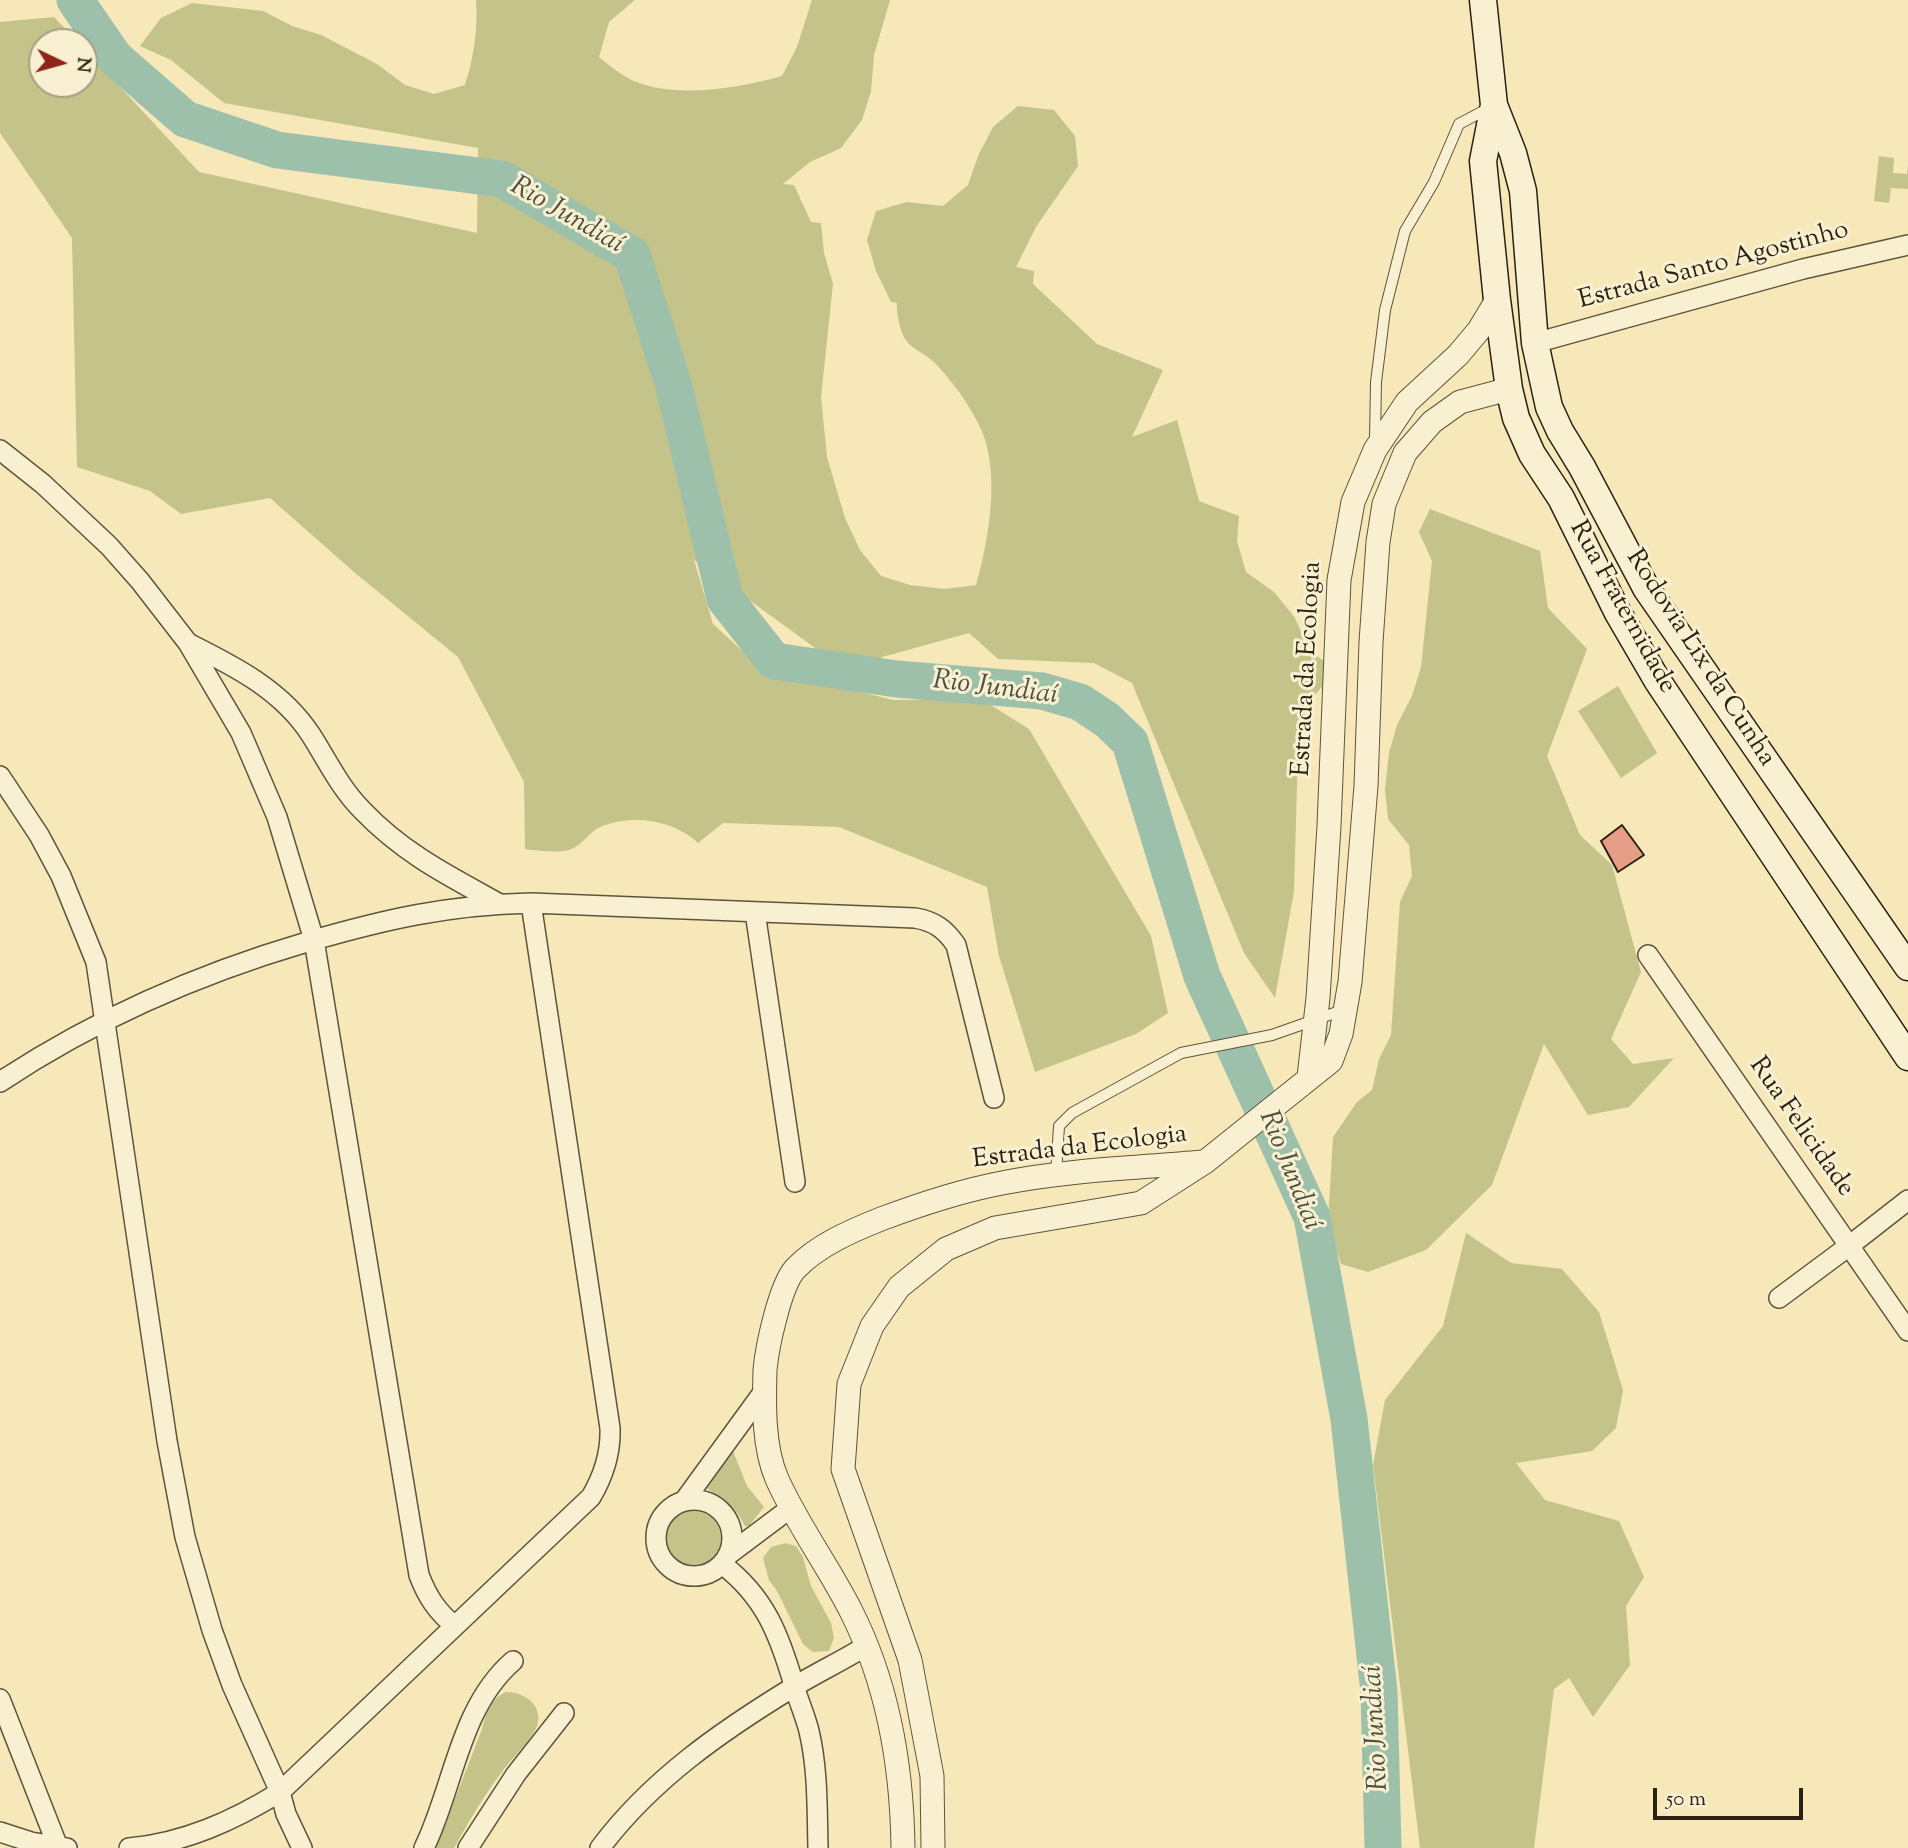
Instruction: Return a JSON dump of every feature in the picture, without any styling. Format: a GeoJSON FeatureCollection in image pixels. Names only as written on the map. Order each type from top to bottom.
{"type":"FeatureCollection","features":[{"type":"Feature","properties":{"kind":"main road","name":"Rodovia Lix da Cunha"},"geometry":{"type":"LineString","coordinates":[[1483,0],[1494,106],[1513,153],[1523,191],[1535,343],[1549,407],[1646,589],[1908,967]]}},
{"type":"Feature","properties":{"kind":"main road","name":"Rua Fraternidade"},"geometry":{"type":"LineString","coordinates":[[1494,106],[1483,161],[1497,300],[1509,389],[1516,418],[1532,454],[1561,498],[1618,613],[1657,680],[1908,1057]]}},
{"type":"Feature","properties":{"kind":"main road"},"geometry":{"type":"LineString","coordinates":[[1497,300],[1535,343],[1509,389]]}},
{"type":"Feature","properties":{"kind":"street","name":"Estrada Santo Agostinho"},"geometry":{"type":"LineString","coordinates":[[1535,343],[1803,269],[1908,245]]}},
{"type":"Feature","properties":{"kind":"street","name":"Estrada da Ecologia"},"geometry":{"type":"LineString","coordinates":[[1309,1077],[1316,1020],[1329,826],[1339,580],[1353,502],[1375,450],[1407,402],[1458,355],[1479,330],[1497,300]]}},
{"type":"Feature","properties":{"kind":"street"},"geometry":{"type":"LineString","coordinates":[[1205,1162],[1331,1061],[1341,1034],[1350,982],[1366,786],[1378,542],[1384,504],[1405,453],[1432,422],[1460,402],[1509,389]]}},
{"type":"Feature","properties":{"kind":"street"},"geometry":{"type":"LineString","coordinates":[[0,450],[52,491],[140,581],[187,643],[224,703],[260,775],[292,861],[314,940],[419,1575],[430,1599],[455,1626]]}},
{"type":"Feature","properties":{"kind":"street"},"geometry":{"type":"LineString","coordinates":[[187,643],[224,661],[280,697],[310,733],[332,772],[359,808],[389,837],[418,859],[499,904]]}},
{"type":"Feature","properties":{"kind":"street"},"geometry":{"type":"LineString","coordinates":[[0,776],[39,835],[80,918],[96,962],[167,1441],[185,1537],[208,1619],[232,1685],[303,1848]]}},
{"type":"Feature","properties":{"kind":"street"},"geometry":{"type":"LineString","coordinates":[[129,1848],[171,1842],[200,1833],[237,1817],[280,1791],[592,1497],[601,1482],[609,1453],[610,1428],[531,903]]}},
{"type":"Feature","properties":{"kind":"street"},"geometry":{"type":"LineString","coordinates":[[0,1082],[61,1044],[105,1021],[207,975],[395,917],[436,910],[531,903],[915,918],[942,928],[956,945],[994,1098]]}},
{"type":"Feature","properties":{"kind":"street"},"geometry":{"type":"LineString","coordinates":[[755,912],[795,1182]]}},
{"type":"Feature","properties":{"kind":"street","name":"Rua Felicidade"},"geometry":{"type":"LineString","coordinates":[[1648,956],[1908,1331]]}},
{"type":"Feature","properties":{"kind":"street","name":"Estrada da Ecologia"},"geometry":{"type":"LineString","coordinates":[[904,1848],[903,1809],[895,1742],[878,1677],[852,1613],[776,1476],[769,1447],[764,1391],[769,1337],[789,1282],[794,1271],[825,1245],[863,1226],[929,1201],[1005,1182],[1205,1162]]}},
{"type":"Feature","properties":{"kind":"street","name":"Estrada da Ecologia"},"geometry":{"type":"LineString","coordinates":[[933,1848],[932,1776],[910,1660],[844,1469],[849,1384],[872,1326],[899,1287],[946,1249],[995,1228],[1141,1203],[1205,1162]]}},
{"type":"Feature","properties":{"kind":"street"},"geometry":{"type":"LineString","coordinates":[[1779,1298],[1908,1200]]}},
{"type":"Feature","properties":{"kind":"street"},"geometry":{"type":"LineString","coordinates":[[684,1501],[764,1391]]}},
{"type":"Feature","properties":{"kind":"street"},"geometry":{"type":"LineString","coordinates":[[725,1559],[732,1534],[724,1514],[706,1502],[684,1501],[674,1505],[660,1521],[656,1542],[664,1562],[682,1574],[703,1575],[725,1559],[792,1507]]}},
{"type":"Feature","properties":{"kind":"street"},"geometry":{"type":"LineString","coordinates":[[725,1559],[765,1610],[783,1647],[809,1732],[814,1762],[818,1848]]}},
{"type":"Feature","properties":{"kind":"street"},"geometry":{"type":"LineString","coordinates":[[600,1848],[653,1787],[715,1738],[794,1686],[866,1646]]}},
{"type":"Feature","properties":{"kind":"street"},"geometry":{"type":"LineString","coordinates":[[424,1848],[476,1709],[498,1674],[513,1661]]}},
{"type":"Feature","properties":{"kind":"street"},"geometry":{"type":"LineString","coordinates":[[0,1699],[63,1847]]}},
{"type":"Feature","properties":{"kind":"street"},"geometry":{"type":"LineString","coordinates":[[468,1848],[516,1774],[564,1713]]}},
{"type":"Feature","properties":{"kind":"street"},"geometry":{"type":"LineString","coordinates":[[0,1832],[31,1842],[63,1847]]}},
{"type":"Feature","properties":{"kind":"lane"},"geometry":{"type":"LineString","coordinates":[[1375,450],[1376,382],[1385,310],[1405,232],[1434,182],[1459,124],[1494,106]]}},
{"type":"Feature","properties":{"kind":"lane"},"geometry":{"type":"LineString","coordinates":[[1056,1176],[1059,1126],[1072,1113],[1181,1053],[1272,1035],[1345,1010]]}},
{"type":"Feature","properties":{"kind":"shaded area"},"geometry":{"type":"Polygon","coordinates":[[[476,0],[635,0],[609,22],[599,57],[623,75],[643,84],[662,89],[704,90],[745,85],[782,76],[797,47],[812,0],[890,0],[874,55],[871,91],[862,120],[841,148],[810,162],[783,184],[794,185],[811,222],[821,223],[824,253],[833,284],[821,397],[827,457],[845,518],[860,550],[881,576],[910,585],[945,589],[976,585],[989,525],[990,460],[978,423],[964,399],[934,362],[911,346],[903,336],[897,303],[891,302],[876,271],[867,240],[876,211],[907,202],[943,206],[968,185],[978,156],[993,127],[1018,106],[1054,110],[1075,136],[1078,166],[1036,227],[1016,267],[1034,271],[1033,284],[1097,344],[1163,370],[1132,437],[1177,420],[1199,501],[1239,516],[1237,541],[1246,572],[1274,592],[1295,618],[1309,650],[1337,671],[1307,703],[1298,749],[1294,891],[1275,998],[1244,953],[1132,683],[1094,663],[998,659],[969,633],[879,658],[822,653],[694,560],[713,624],[760,667],[893,700],[981,699],[1029,729],[1151,936],[1168,1013],[1136,1034],[1035,1072],[999,956],[987,887],[839,827],[723,823],[698,843],[688,835],[664,824],[638,820],[600,827],[569,850],[553,852],[525,849],[524,782],[458,657],[354,572],[270,498],[181,514],[150,491],[77,467],[72,238],[0,133],[0,22],[54,17],[65,28],[28,28],[28,98],[98,98],[98,63],[199,172],[477,233],[478,148],[224,103],[171,60],[140,46],[161,18],[192,3],[263,11],[292,26],[321,35],[377,64],[405,85],[434,94],[465,85],[475,43],[476,0]]]}},
{"type":"Feature","properties":{"kind":"shaded area"},"geometry":{"type":"Polygon","coordinates":[[[1879,156],[1894,158],[1893,173],[1907,174],[1908,165],[1908,189],[1891,188],[1889,203],[1874,201],[1879,156]]]}},
{"type":"Feature","properties":{"kind":"shaded area"},"geometry":{"type":"Polygon","coordinates":[[[1430,509],[1540,551],[1548,608],[1587,649],[1547,756],[1580,835],[1612,865],[1641,972],[1611,1039],[1633,1064],[1674,1058],[1629,1107],[1588,1115],[1544,1044],[1492,1185],[1426,1250],[1368,1272],[1341,1264],[1328,1223],[1333,1137],[1357,1102],[1372,1090],[1379,1059],[1391,1035],[1400,902],[1412,876],[1409,845],[1388,819],[1385,789],[1389,753],[1397,725],[1412,696],[1421,667],[1432,561],[1419,532],[1430,509]]]}},
{"type":"Feature","properties":{"kind":"shaded area"},"geometry":{"type":"Polygon","coordinates":[[[1618,686],[1657,753],[1621,778],[1578,711],[1618,686]]]}},
{"type":"Feature","properties":{"kind":"shaded area"},"geometry":{"type":"Polygon","coordinates":[[[1466,1233],[1511,1263],[1562,1269],[1599,1312],[1623,1390],[1616,1428],[1592,1451],[1516,1463],[1545,1500],[1619,1521],[1644,1577],[1626,1606],[1630,1665],[1593,1717],[1569,1678],[1554,1689],[1534,1848],[1420,1848],[1373,1465],[1385,1400],[1443,1326],[1466,1233]]]}},
{"type":"Feature","properties":{"kind":"shaded area"},"geometry":{"type":"Polygon","coordinates":[[[733,1451],[747,1486],[764,1507],[749,1526],[745,1526],[728,1504],[705,1487],[733,1451]]]}},
{"type":"Feature","properties":{"kind":"shaded area"},"geometry":{"type":"Polygon","coordinates":[[[693,1511],[704,1513],[713,1519],[719,1528],[719,1550],[713,1559],[704,1565],[693,1567],[682,1565],[673,1559],[667,1550],[665,1539],[667,1528],[673,1519],[682,1513],[693,1511]]]}},
{"type":"Feature","properties":{"kind":"shaded area"},"geometry":{"type":"Polygon","coordinates":[[[785,1543],[796,1546],[803,1557],[811,1586],[831,1623],[834,1638],[829,1651],[813,1652],[803,1644],[769,1580],[763,1558],[771,1547],[785,1543]]]}},
{"type":"Feature","properties":{"kind":"shaded area"},"geometry":{"type":"Polygon","coordinates":[[[506,1692],[519,1694],[531,1701],[538,1712],[537,1726],[527,1743],[490,1788],[454,1848],[436,1848],[487,1712],[496,1698],[506,1692]]]}},
{"type":"Feature","properties":{"kind":"building"},"geometry":{"type":"Polygon","coordinates":[[[1622,825],[1644,855],[1618,872],[1601,841],[1622,825]]]}},
{"type":"Feature","properties":{"kind":"waterway","name":"Rio Jundiaí"},"geometry":{"type":"LineString","coordinates":[[75,0],[115,58],[185,119],[277,150],[502,179],[632,255],[673,383],[725,599],[774,661],[897,679],[1042,691],[1080,702],[1107,720],[1130,742],[1202,976],[1312,1217],[1349,1419],[1379,1692],[1383,1848]]}}]}
